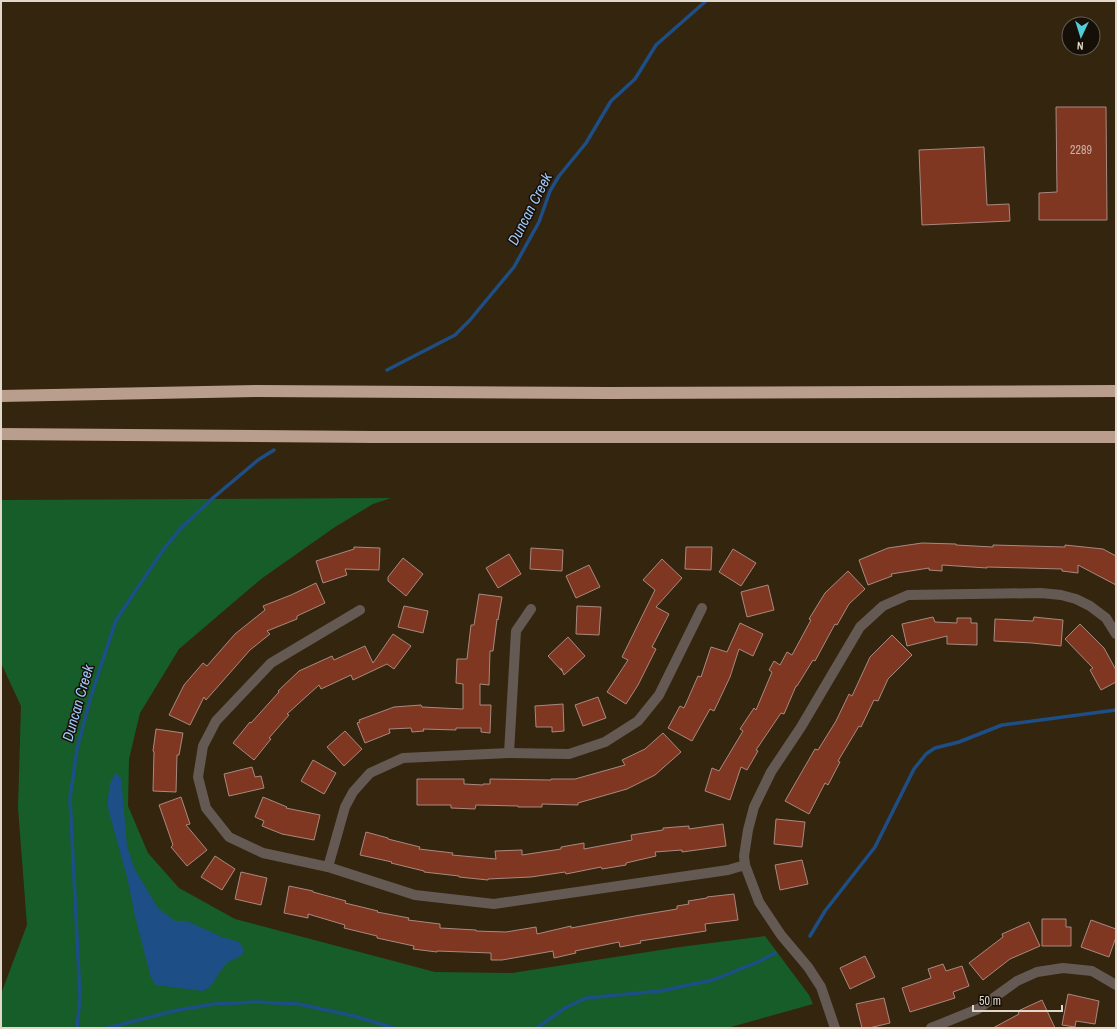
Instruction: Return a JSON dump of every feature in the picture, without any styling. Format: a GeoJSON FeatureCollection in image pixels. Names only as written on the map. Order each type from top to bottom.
{"type":"FeatureCollection","features":[{"type":"Feature","properties":{"kind":"highway"},"geometry":{"type":"LineString","coordinates":[[1,396],[256,391],[608,393],[1116,392]]}},
{"type":"Feature","properties":{"kind":"highway"},"geometry":{"type":"LineString","coordinates":[[1,434],[374,437],[1116,437]]}},
{"type":"Feature","properties":{"kind":"street"},"geometry":{"type":"LineString","coordinates":[[835,1028],[821,987],[808,968],[781,935],[759,902],[745,865],[744,856],[748,830],[754,807],[771,772],[800,728],[860,627],[883,606],[908,595],[1041,593],[1062,595],[1076,599],[1090,606],[1106,618],[1116,634]]}},
{"type":"Feature","properties":{"kind":"street"},"geometry":{"type":"LineString","coordinates":[[328,867],[345,807],[353,792],[370,773],[403,758],[509,753],[569,754],[605,742],[638,720],[659,695],[702,608]]}},
{"type":"Feature","properties":{"kind":"street"},"geometry":{"type":"LineString","coordinates":[[509,753],[516,631],[531,609]]}},
{"type":"Feature","properties":{"kind":"street"},"geometry":{"type":"LineString","coordinates":[[360,610],[271,663],[216,721],[203,746],[198,777],[206,808],[229,837],[263,853],[328,867],[415,895],[494,904],[721,871],[745,865]]}},
{"type":"Feature","properties":{"kind":"street"},"geometry":{"type":"LineString","coordinates":[[931,1028],[978,1009],[1017,981],[1037,972],[1063,968],[1092,971],[1116,985]]}},
{"type":"Feature","properties":{"kind":"green space"},"geometry":{"type":"Polygon","coordinates":[[[391,498],[373,504],[335,527],[261,579],[179,649],[140,713],[129,759],[128,806],[148,853],[179,888],[235,919],[435,972],[512,973],[680,947],[765,936],[809,995],[813,1004],[731,1027],[717,1028],[1,1028],[1,994],[27,925],[18,808],[21,706],[1,663],[1,500],[391,498]]]}},
{"type":"Feature","properties":{"kind":"water"},"geometry":{"type":"Polygon","coordinates":[[[117,774],[121,778],[127,846],[134,868],[158,908],[175,921],[187,921],[222,937],[239,942],[244,950],[242,955],[227,963],[211,986],[203,991],[156,985],[151,978],[135,916],[127,877],[107,805],[110,784],[114,775],[117,774]]]}},
{"type":"Feature","properties":{"kind":"building"},"geometry":{"type":"Polygon","coordinates":[[[1056,107],[1106,107],[1107,220],[1039,220],[1039,193],[1057,192],[1056,107]]]}},
{"type":"Feature","properties":{"kind":"building"},"geometry":{"type":"Polygon","coordinates":[[[984,147],[987,205],[1009,204],[1010,221],[922,225],[919,150],[984,147]]]}},
{"type":"Feature","properties":{"kind":"building"},"geometry":{"type":"Polygon","coordinates":[[[922,543],[993,547],[993,545],[1065,547],[1065,545],[1103,549],[1116,556],[1116,585],[1078,565],[1078,573],[1062,571],[1062,569],[987,568],[942,565],[942,571],[929,570],[929,568],[891,574],[892,576],[868,585],[859,560],[888,548],[922,543]]]}},
{"type":"Feature","properties":{"kind":"building"},"geometry":{"type":"Polygon","coordinates":[[[354,547],[380,548],[379,570],[345,569],[347,575],[323,583],[316,561],[354,549],[354,547]]]}},
{"type":"Feature","properties":{"kind":"building"},"geometry":{"type":"Polygon","coordinates":[[[686,547],[712,547],[711,570],[685,569],[686,547]]]}},
{"type":"Feature","properties":{"kind":"building"},"geometry":{"type":"Polygon","coordinates":[[[531,548],[563,550],[562,571],[530,569],[531,548]]]}},
{"type":"Feature","properties":{"kind":"building"},"geometry":{"type":"Polygon","coordinates":[[[733,549],[756,563],[741,586],[719,572],[733,549]]]}},
{"type":"Feature","properties":{"kind":"building"},"geometry":{"type":"Polygon","coordinates":[[[509,554],[521,574],[498,588],[486,568],[509,554]]]}},
{"type":"Feature","properties":{"kind":"building"},"geometry":{"type":"Polygon","coordinates":[[[403,558],[423,574],[406,596],[388,581],[388,577],[403,558]]]}},
{"type":"Feature","properties":{"kind":"building"},"geometry":{"type":"Polygon","coordinates":[[[662,559],[682,578],[656,607],[669,614],[652,647],[656,649],[638,685],[626,704],[607,692],[628,660],[622,657],[655,590],[643,580],[662,559]]]}},
{"type":"Feature","properties":{"kind":"building"},"geometry":{"type":"Polygon","coordinates":[[[589,565],[600,587],[576,598],[566,576],[589,565]]]}},
{"type":"Feature","properties":{"kind":"building"},"geometry":{"type":"Polygon","coordinates":[[[848,571],[865,589],[849,604],[837,625],[835,624],[815,661],[813,660],[796,686],[784,714],[781,713],[756,750],[758,751],[747,770],[741,767],[730,800],[705,791],[712,768],[719,771],[743,731],[740,729],[754,708],[756,710],[772,672],[769,670],[774,661],[780,665],[787,652],[792,655],[811,620],[809,619],[825,593],[848,571]]]}},
{"type":"Feature","properties":{"kind":"building"},"geometry":{"type":"Polygon","coordinates":[[[316,583],[325,603],[297,616],[297,619],[267,631],[270,634],[250,650],[206,700],[204,697],[190,725],[169,715],[184,685],[203,663],[207,666],[235,634],[265,610],[263,606],[316,583]]]}},
{"type":"Feature","properties":{"kind":"building"},"geometry":{"type":"Polygon","coordinates":[[[768,585],[774,610],[747,617],[741,592],[768,585]]]}},
{"type":"Feature","properties":{"kind":"building"},"geometry":{"type":"Polygon","coordinates":[[[479,594],[502,597],[498,620],[497,619],[493,651],[490,651],[489,685],[480,684],[480,705],[491,705],[490,733],[481,732],[481,728],[456,728],[456,730],[423,729],[424,731],[412,732],[411,728],[389,729],[390,733],[365,743],[357,723],[360,722],[359,720],[394,707],[421,705],[422,707],[463,709],[463,684],[456,683],[457,659],[467,659],[471,625],[474,625],[479,594]]]}},
{"type":"Feature","properties":{"kind":"building"},"geometry":{"type":"Polygon","coordinates":[[[404,606],[428,611],[423,633],[398,627],[404,606]]]}},
{"type":"Feature","properties":{"kind":"building"},"geometry":{"type":"Polygon","coordinates":[[[577,606],[601,607],[599,635],[576,634],[577,606]]]}},
{"type":"Feature","properties":{"kind":"building"},"geometry":{"type":"Polygon","coordinates":[[[933,617],[935,622],[957,623],[957,618],[971,618],[971,623],[977,623],[977,645],[947,644],[947,636],[907,646],[902,624],[933,617]]]}},
{"type":"Feature","properties":{"kind":"building"},"geometry":{"type":"Polygon","coordinates":[[[1034,617],[1063,620],[1061,646],[994,641],[995,619],[1033,621],[1034,617]]]}},
{"type":"Feature","properties":{"kind":"building"},"geometry":{"type":"Polygon","coordinates":[[[740,623],[763,634],[753,656],[739,649],[730,677],[714,711],[710,709],[692,741],[668,728],[680,706],[684,708],[698,676],[701,677],[711,647],[727,652],[740,623]]]}},
{"type":"Feature","properties":{"kind":"building"},"geometry":{"type":"Polygon","coordinates":[[[1080,624],[1104,648],[1116,670],[1116,682],[1101,690],[1090,670],[1093,668],[1065,639],[1080,624]]]}},
{"type":"Feature","properties":{"kind":"building"},"geometry":{"type":"Polygon","coordinates":[[[393,634],[411,646],[394,669],[387,664],[353,680],[351,675],[321,689],[319,685],[287,714],[289,715],[269,738],[271,739],[254,760],[233,743],[250,722],[251,723],[279,692],[278,691],[299,671],[332,656],[334,660],[365,646],[373,663],[393,634]]]}},
{"type":"Feature","properties":{"kind":"building"},"geometry":{"type":"Polygon","coordinates":[[[892,635],[912,655],[888,679],[878,701],[874,700],[861,727],[859,726],[838,761],[840,762],[828,785],[825,783],[809,814],[785,801],[815,749],[818,750],[836,721],[849,694],[852,696],[870,657],[892,635]]]}},
{"type":"Feature","properties":{"kind":"building"},"geometry":{"type":"Polygon","coordinates":[[[568,637],[585,656],[564,675],[561,668],[562,671],[548,656],[568,637]]]}},
{"type":"Feature","properties":{"kind":"building"},"geometry":{"type":"Polygon","coordinates":[[[598,697],[606,718],[583,726],[575,705],[598,697]]]}},
{"type":"Feature","properties":{"kind":"building"},"geometry":{"type":"Polygon","coordinates":[[[563,704],[564,731],[552,732],[552,727],[536,727],[535,706],[563,704]]]}},
{"type":"Feature","properties":{"kind":"building"},"geometry":{"type":"Polygon","coordinates":[[[156,729],[183,733],[179,755],[177,755],[176,792],[153,791],[153,751],[156,729]]]}},
{"type":"Feature","properties":{"kind":"building"},"geometry":{"type":"Polygon","coordinates":[[[345,731],[362,749],[344,766],[327,747],[345,731]]]}},
{"type":"Feature","properties":{"kind":"building"},"geometry":{"type":"Polygon","coordinates":[[[663,733],[681,752],[655,775],[627,789],[578,803],[578,805],[542,804],[542,807],[518,807],[476,805],[475,809],[451,808],[451,805],[417,805],[417,779],[464,779],[464,784],[483,785],[490,784],[490,779],[575,779],[625,765],[622,760],[645,749],[663,733]]]}},
{"type":"Feature","properties":{"kind":"building"},"geometry":{"type":"Polygon","coordinates":[[[313,760],[336,773],[324,794],[301,781],[313,760]]]}},
{"type":"Feature","properties":{"kind":"building"},"geometry":{"type":"Polygon","coordinates":[[[252,767],[255,777],[261,776],[264,788],[229,796],[224,774],[252,767]]]}},
{"type":"Feature","properties":{"kind":"building"},"geometry":{"type":"Polygon","coordinates":[[[181,797],[190,824],[186,825],[207,850],[187,866],[171,847],[173,845],[159,805],[181,797]]]}},
{"type":"Feature","properties":{"kind":"building"},"geometry":{"type":"Polygon","coordinates":[[[263,797],[287,807],[286,808],[320,815],[314,840],[282,834],[262,826],[264,821],[255,817],[263,797]]]}},
{"type":"Feature","properties":{"kind":"building"},"geometry":{"type":"Polygon","coordinates":[[[776,819],[805,822],[802,847],[774,844],[776,819]]]}},
{"type":"Feature","properties":{"kind":"building"},"geometry":{"type":"Polygon","coordinates":[[[723,824],[726,846],[682,852],[682,850],[655,852],[656,856],[626,863],[626,865],[602,869],[601,867],[566,874],[565,872],[531,877],[488,880],[459,877],[424,872],[391,863],[392,862],[360,855],[366,832],[420,847],[419,849],[453,853],[452,855],[496,859],[495,851],[522,850],[522,855],[561,849],[561,847],[584,843],[584,849],[632,840],[631,835],[663,830],[663,828],[689,826],[689,829],[723,824]]]}},
{"type":"Feature","properties":{"kind":"building"},"geometry":{"type":"Polygon","coordinates":[[[215,856],[235,869],[222,890],[201,877],[215,856]]]}},
{"type":"Feature","properties":{"kind":"building"},"geometry":{"type":"Polygon","coordinates":[[[802,860],[808,884],[780,890],[775,865],[802,860]]]}},
{"type":"Feature","properties":{"kind":"building"},"geometry":{"type":"Polygon","coordinates":[[[241,872],[267,878],[261,905],[235,899],[241,872]]]}},
{"type":"Feature","properties":{"kind":"building"},"geometry":{"type":"Polygon","coordinates":[[[289,886],[313,891],[346,901],[345,903],[378,911],[377,912],[409,918],[408,920],[440,924],[440,928],[476,931],[506,932],[536,927],[537,934],[571,926],[571,928],[677,909],[677,906],[689,904],[688,901],[734,894],[738,920],[705,924],[706,931],[640,941],[641,943],[620,947],[619,942],[575,951],[576,953],[554,958],[553,951],[502,960],[491,960],[491,953],[437,952],[413,949],[414,946],[377,938],[377,936],[344,928],[345,925],[308,914],[308,918],[284,913],[289,886]]]}},
{"type":"Feature","properties":{"kind":"building"},"geometry":{"type":"Polygon","coordinates":[[[1042,919],[1066,919],[1066,927],[1071,927],[1071,946],[1042,946],[1042,919]]]}},
{"type":"Feature","properties":{"kind":"building"},"geometry":{"type":"Polygon","coordinates":[[[1091,920],[1116,929],[1116,937],[1109,957],[1081,947],[1091,920]]]}},
{"type":"Feature","properties":{"kind":"building"},"geometry":{"type":"Polygon","coordinates":[[[1029,922],[1040,946],[1010,959],[983,980],[969,963],[1003,937],[1002,934],[1029,922]]]}},
{"type":"Feature","properties":{"kind":"building"},"geometry":{"type":"Polygon","coordinates":[[[865,956],[875,977],[850,989],[840,968],[865,956]]]}},
{"type":"Feature","properties":{"kind":"building"},"geometry":{"type":"Polygon","coordinates":[[[943,964],[946,971],[962,966],[969,986],[953,992],[955,998],[910,1012],[902,988],[931,978],[928,969],[943,964]]]}},
{"type":"Feature","properties":{"kind":"building"},"geometry":{"type":"Polygon","coordinates":[[[1068,994],[1099,1001],[1095,1024],[1076,1021],[1075,1027],[1062,1025],[1068,994]]]}},
{"type":"Feature","properties":{"kind":"building"},"geometry":{"type":"Polygon","coordinates":[[[884,998],[890,1023],[869,1028],[862,1028],[856,1004],[884,998]]]}},
{"type":"Feature","properties":{"kind":"building"},"geometry":{"type":"Polygon","coordinates":[[[1042,1000],[1055,1028],[993,1028],[1019,1014],[1018,1011],[1042,1000]]]}},
{"type":"Feature","properties":{"kind":"waterway","name":"Duncan Creek"},"geometry":{"type":"LineString","coordinates":[[387,370],[455,335],[470,320],[514,267],[539,222],[550,191],[559,176],[586,143],[611,101],[635,79],[656,45],[706,1]]}},
{"type":"Feature","properties":{"kind":"waterway","name":"Duncan Creek"},"geometry":{"type":"LineString","coordinates":[[77,1028],[80,997],[70,798],[77,749],[91,696],[116,620],[163,550],[181,528],[214,497],[258,460],[274,450]]}},
{"type":"Feature","properties":{"kind":"waterway"},"geometry":{"type":"LineString","coordinates":[[810,936],[825,911],[875,847],[914,769],[926,754],[935,748],[959,742],[1002,725],[1116,710]]}},
{"type":"Feature","properties":{"kind":"waterway"},"geometry":{"type":"LineString","coordinates":[[537,1028],[565,1008],[586,998],[660,991],[713,980],[758,962],[775,953]]}},
{"type":"Feature","properties":{"kind":"waterway"},"geometry":{"type":"LineString","coordinates":[[107,1028],[178,1010],[214,1004],[256,1002],[299,1004],[354,1016],[394,1028]]}}]}
